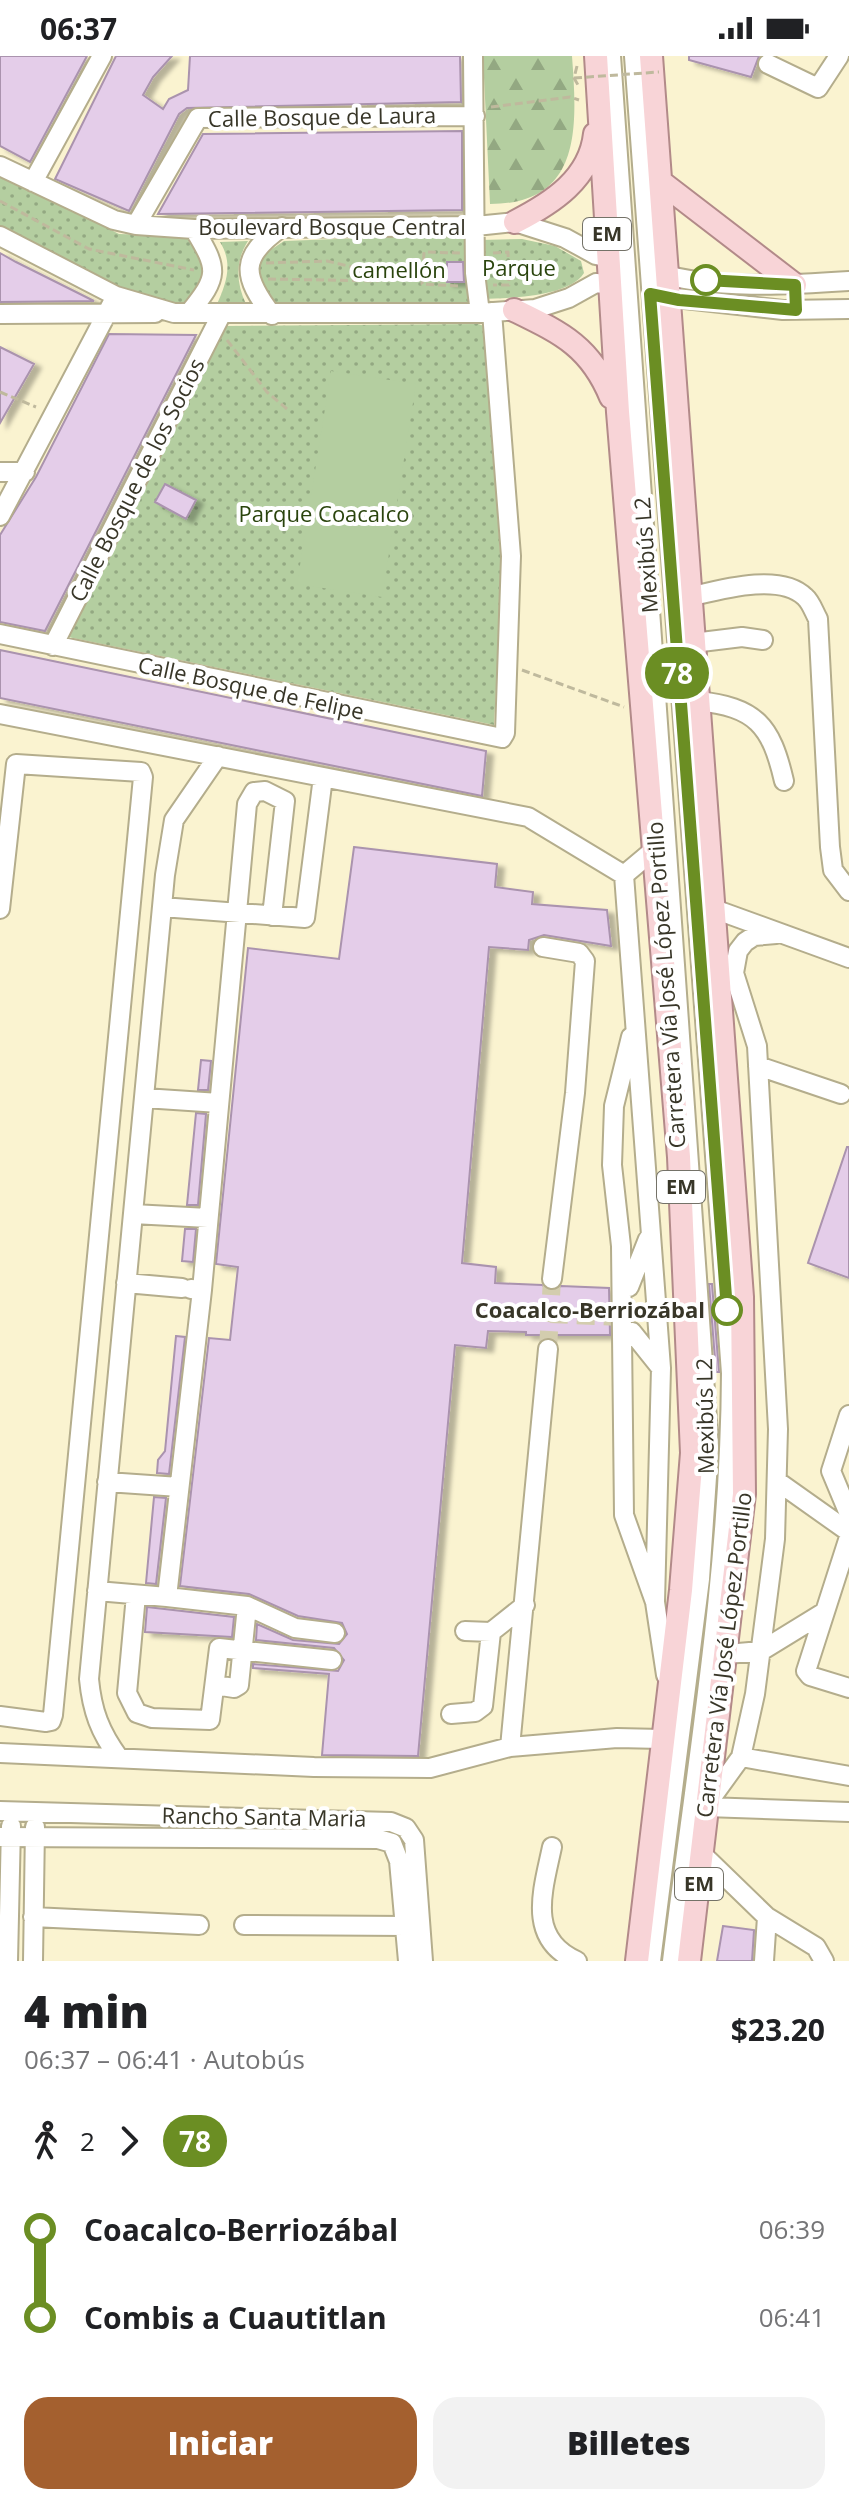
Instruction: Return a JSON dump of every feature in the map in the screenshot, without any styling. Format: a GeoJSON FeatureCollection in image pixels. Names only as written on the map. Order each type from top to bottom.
{"type":"FeatureCollection","features":[{"type":"Feature","properties":{"kind":"main road","name":"Carretera Vía José López Portillo"},"geometry":{"type":"LineString","coordinates":[[596,56],[593,102],[617,259],[611,285],[618,412],[680,1172],[691,1439],[681,1590],[637,1961]]}},
{"type":"Feature","properties":{"kind":"main road","name":"Carretera Vía José López Portillo"},"geometry":{"type":"LineString","coordinates":[[655,64],[661,182],[658,284],[689,597],[714,909],[742,1297],[744,1391],[744,1494],[689,1961]]}},
{"type":"Feature","properties":{"kind":"main road"},"geometry":{"type":"LineString","coordinates":[[515,222],[550,203],[584,169],[593,151],[593,102]]}},
{"type":"Feature","properties":{"kind":"main road"},"geometry":{"type":"LineString","coordinates":[[661,182],[795,285]]}},
{"type":"Feature","properties":{"kind":"main road"},"geometry":{"type":"LineString","coordinates":[[495,312],[566,337],[581,349],[600,370],[618,412]]}},
{"type":"Feature","properties":{"kind":"street"},"geometry":{"type":"LineString","coordinates":[[33,182],[102,56]]}},
{"type":"Feature","properties":{"kind":"street"},"geometry":{"type":"LineString","coordinates":[[473,56],[483,112],[475,273],[495,312],[511,556],[507,665]]}},
{"type":"Feature","properties":{"kind":"street"},"geometry":{"type":"LineString","coordinates":[[611,56],[617,137],[617,259]]}},
{"type":"Feature","properties":{"kind":"street","name":"Mexibús L2"},"geometry":{"type":"LineString","coordinates":[[634,56],[658,284],[676,663],[731,1373],[730,1454],[720,1577],[672,1961]]}},
{"type":"Feature","properties":{"kind":"street"},"geometry":{"type":"LineString","coordinates":[[768,64],[818,88],[838,56]]}},
{"type":"Feature","properties":{"kind":"street","name":"Calle Bosque de Laura"},"geometry":{"type":"LineString","coordinates":[[136,225],[198,118],[483,112]]}},
{"type":"Feature","properties":{"kind":"street","name":"Boulevard Bosque Central"},"geometry":{"type":"LineString","coordinates":[[0,166],[114,220],[136,225],[194,229],[476,226],[515,222],[565,238],[596,255],[617,259],[658,284]]}},
{"type":"Feature","properties":{"kind":"street"},"geometry":{"type":"LineString","coordinates":[[272,315],[251,288],[250,272],[261,242],[282,227]]}},
{"type":"Feature","properties":{"kind":"street"},"geometry":{"type":"LineString","coordinates":[[0,314],[181,313],[211,286],[214,272],[212,259],[194,229]]}},
{"type":"Feature","properties":{"kind":"street"},"geometry":{"type":"LineString","coordinates":[[0,236],[116,296],[218,320],[272,315],[495,312],[569,298],[611,285],[795,285],[849,281]]}},
{"type":"Feature","properties":{"kind":"street"},"geometry":{"type":"LineString","coordinates":[[658,284],[796,310],[849,309]]}},
{"type":"Feature","properties":{"kind":"street","name":"Mexibús L2"},"geometry":{"type":"LineString","coordinates":[[611,285],[709,1448],[700,1579],[651,1961]]}},
{"type":"Feature","properties":{"kind":"street"},"geometry":{"type":"LineString","coordinates":[[795,285],[796,310]]}},
{"type":"Feature","properties":{"kind":"street"},"geometry":{"type":"LineString","coordinates":[[0,516],[116,296]]}},
{"type":"Feature","properties":{"kind":"street","name":"Calle Bosque de los Socios"},"geometry":{"type":"LineString","coordinates":[[53,646],[218,320]]}},
{"type":"Feature","properties":{"kind":"street"},"geometry":{"type":"LineString","coordinates":[[0,472],[25,472]]}},
{"type":"Feature","properties":{"kind":"street"},"geometry":{"type":"LineString","coordinates":[[689,597],[740,585],[785,586],[805,597],[818,619],[830,847],[833,870],[849,891]]}},
{"type":"Feature","properties":{"kind":"street","name":"Calle Bosque de Felipe"},"geometry":{"type":"LineString","coordinates":[[0,634],[502,738],[507,665]]}},
{"type":"Feature","properties":{"kind":"street"},"geometry":{"type":"LineString","coordinates":[[693,643],[742,637],[763,640]]}},
{"type":"Feature","properties":{"kind":"street"},"geometry":{"type":"LineString","coordinates":[[697,701],[730,704],[752,715],[775,743],[784,781]]}},
{"type":"Feature","properties":{"kind":"street"},"geometry":{"type":"LineString","coordinates":[[0,714],[528,817],[624,875]]}},
{"type":"Feature","properties":{"kind":"street"},"geometry":{"type":"LineString","coordinates":[[119,1758],[102,1734],[92,1710],[89,1679],[165,875],[174,820],[218,756]]}},
{"type":"Feature","properties":{"kind":"street"},"geometry":{"type":"LineString","coordinates":[[0,909],[16,764],[141,772],[95,1298],[81,1406],[51,1721],[0,1716]]}},
{"type":"Feature","properties":{"kind":"street"},"geometry":{"type":"LineString","coordinates":[[162,907],[301,919],[307,913],[323,777]]}},
{"type":"Feature","properties":{"kind":"street"},"geometry":{"type":"LineString","coordinates":[[167,1597],[179,1487],[192,1289],[208,1218],[247,804],[254,792],[265,791],[285,801],[272,916]]}},
{"type":"Feature","properties":{"kind":"street"},"geometry":{"type":"LineString","coordinates":[[624,875],[655,849]]}},
{"type":"Feature","properties":{"kind":"street"},"geometry":{"type":"LineString","coordinates":[[133,876],[165,875]]}},
{"type":"Feature","properties":{"kind":"street"},"geometry":{"type":"LineString","coordinates":[[624,875],[661,1368],[655,1602],[669,1694]]}},
{"type":"Feature","properties":{"kind":"street"},"geometry":{"type":"LineString","coordinates":[[714,909],[849,958]]}},
{"type":"Feature","properties":{"kind":"street"},"geometry":{"type":"LineString","coordinates":[[706,1807],[741,1757],[761,1651],[775,1539],[778,1429],[757,1046],[737,984],[734,962],[738,951],[754,936],[776,934]]}},
{"type":"Feature","properties":{"kind":"street"},"geometry":{"type":"LineString","coordinates":[[543,947],[579,953],[585,961],[574,1104],[552,1279]]}},
{"type":"Feature","properties":{"kind":"street"},"geometry":{"type":"LineString","coordinates":[[718,966],[737,984]]}},
{"type":"Feature","properties":{"kind":"street"},"geometry":{"type":"LineString","coordinates":[[635,1027],[614,1106],[612,1165],[621,1246],[624,1515],[655,1602]]}},
{"type":"Feature","properties":{"kind":"street"},"geometry":{"type":"LineString","coordinates":[[117,1049],[148,1050]]}},
{"type":"Feature","properties":{"kind":"street"},"geometry":{"type":"LineString","coordinates":[[758,1066],[841,1094]]}},
{"type":"Feature","properties":{"kind":"street"},"geometry":{"type":"LineString","coordinates":[[144,1098],[219,1103]]}},
{"type":"Feature","properties":{"kind":"street"},"geometry":{"type":"LineString","coordinates":[[133,1214],[208,1218]]}},
{"type":"Feature","properties":{"kind":"street"},"geometry":{"type":"LineString","coordinates":[[629,1287],[650,1232]]}},
{"type":"Feature","properties":{"kind":"street"},"geometry":{"type":"LineString","coordinates":[[126,1283],[192,1289]]}},
{"type":"Feature","properties":{"kind":"street"},"geometry":{"type":"LineString","coordinates":[[632,1332],[661,1368]]}},
{"type":"Feature","properties":{"kind":"street"},"geometry":{"type":"LineString","coordinates":[[510,1747],[548,1349]]}},
{"type":"Feature","properties":{"kind":"street"},"geometry":{"type":"LineString","coordinates":[[81,1406],[118,1395]]}},
{"type":"Feature","properties":{"kind":"street"},"geometry":{"type":"LineString","coordinates":[[849,1415],[831,1471],[849,1514]]}},
{"type":"Feature","properties":{"kind":"street"},"geometry":{"type":"LineString","coordinates":[[777,1481],[849,1534],[806,1671],[810,1676],[849,1688]]}},
{"type":"Feature","properties":{"kind":"street"},"geometry":{"type":"LineString","coordinates":[[107,1482],[179,1487]]}},
{"type":"Feature","properties":{"kind":"street"},"geometry":{"type":"LineString","coordinates":[[73,1507],[104,1511]]}},
{"type":"Feature","properties":{"kind":"street"},"geometry":{"type":"LineString","coordinates":[[97,1591],[247,1606],[295,1628],[335,1633]]}},
{"type":"Feature","properties":{"kind":"street"},"geometry":{"type":"LineString","coordinates":[[136,1595],[127,1693],[137,1713],[152,1718],[206,1722],[212,1715],[219,1648],[332,1660]]}},
{"type":"Feature","properties":{"kind":"street"},"geometry":{"type":"LineString","coordinates":[[465,1631],[491,1632],[525,1605]]}},
{"type":"Feature","properties":{"kind":"street"},"geometry":{"type":"LineString","coordinates":[[242,1652],[247,1606]]}},
{"type":"Feature","properties":{"kind":"street"},"geometry":{"type":"LineString","coordinates":[[727,1654],[761,1651],[823,1613]]}},
{"type":"Feature","properties":{"kind":"street"},"geometry":{"type":"LineString","coordinates":[[451,1714],[475,1712],[483,1706],[491,1632]]}},
{"type":"Feature","properties":{"kind":"street"},"geometry":{"type":"LineString","coordinates":[[0,1753],[314,1767],[430,1768],[510,1747],[617,1738],[662,1739]]}},
{"type":"Feature","properties":{"kind":"street"},"geometry":{"type":"LineString","coordinates":[[741,1757],[849,1776]]}},
{"type":"Feature","properties":{"kind":"street"},"geometry":{"type":"LineString","coordinates":[[706,1807],[849,1812]]}},
{"type":"Feature","properties":{"kind":"street"},"geometry":{"type":"LineString","coordinates":[[6,1812],[4,1942],[8,1961]]}},
{"type":"Feature","properties":{"kind":"street","name":"Rancho Santa Maria"},"geometry":{"type":"LineString","coordinates":[[6,1812],[391,1822],[406,1828],[414,1840],[423,1961]]}},
{"type":"Feature","properties":{"kind":"street"},"geometry":{"type":"LineString","coordinates":[[33,1961],[34,1812]]}},
{"type":"Feature","properties":{"kind":"street","name":"Rancho Santa Maria"},"geometry":{"type":"LineString","coordinates":[[6,1837],[378,1839],[392,1843],[399,1861],[408,1961]]}},
{"type":"Feature","properties":{"kind":"street"},"geometry":{"type":"LineString","coordinates":[[552,1847],[541,1899],[546,1939],[563,1955],[577,1961]]}},
{"type":"Feature","properties":{"kind":"street"},"geometry":{"type":"LineString","coordinates":[[703,1855],[767,1917],[816,1947],[824,1961]]}},
{"type":"Feature","properties":{"kind":"street"},"geometry":{"type":"LineString","coordinates":[[33,1917],[199,1925]]}},
{"type":"Feature","properties":{"kind":"street"},"geometry":{"type":"LineString","coordinates":[[764,1961],[767,1917]]}},
{"type":"Feature","properties":{"kind":"street"},"geometry":{"type":"LineString","coordinates":[[244,1925],[406,1926]]}},
{"type":"Feature","properties":{"kind":"path"},"geometry":{"type":"LineString","coordinates":[[574,78],[655,64]]}},
{"type":"Feature","properties":{"kind":"path"},"geometry":{"type":"LineString","coordinates":[[483,112],[570,97],[593,102]]}},
{"type":"Feature","properties":{"kind":"path"},"geometry":{"type":"LineString","coordinates":[[0,201],[89,249],[202,270]]}},
{"type":"Feature","properties":{"kind":"path"},"geometry":{"type":"LineString","coordinates":[[464,253],[424,252],[422,284],[466,286]]}},
{"type":"Feature","properties":{"kind":"path"},"geometry":{"type":"LineString","coordinates":[[484,253],[508,252],[509,267],[509,285],[485,286]]}},
{"type":"Feature","properties":{"kind":"path"},"geometry":{"type":"LineString","coordinates":[[262,270],[264,263],[327,261],[361,269],[378,265],[378,281],[263,279]]}},
{"type":"Feature","properties":{"kind":"path"},"geometry":{"type":"LineString","coordinates":[[509,267],[542,268]]}},
{"type":"Feature","properties":{"kind":"path"},"geometry":{"type":"LineString","coordinates":[[378,271],[422,269]]}},
{"type":"Feature","properties":{"kind":"path"},"geometry":{"type":"LineString","coordinates":[[218,320],[267,392],[287,409]]}},
{"type":"Feature","properties":{"kind":"path"},"geometry":{"type":"LineString","coordinates":[[0,392],[36,407]]}},
{"type":"Feature","properties":{"kind":"path"},"geometry":{"type":"LineString","coordinates":[[507,665],[629,708]]}},
{"type":"Feature","properties":{"kind":"green space"},"geometry":{"type":"Polygon","coordinates":[[[483,56],[572,56],[573,133],[568,156],[558,175],[543,191],[520,200],[490,204],[483,56]]]}},
{"type":"Feature","properties":{"kind":"green space"},"geometry":{"type":"Polygon","coordinates":[[[0,174],[119,234],[183,236],[196,243],[208,273],[192,300],[177,306],[119,290],[0,230],[0,174]]]}},
{"type":"Feature","properties":{"kind":"green space","name":"camellón"},"geometry":{"type":"Polygon","coordinates":[[[470,234],[469,303],[281,305],[268,298],[257,270],[263,255],[284,241],[470,234]]]}},
{"type":"Feature","properties":{"kind":"green space","name":"Parque"},"geometry":{"type":"Polygon","coordinates":[[[522,239],[555,246],[581,261],[584,273],[566,287],[552,292],[483,299],[480,240],[522,239]]]}},
{"type":"Feature","properties":{"kind":"green space"},"geometry":{"type":"Polygon","coordinates":[[[248,241],[238,272],[246,304],[217,304],[227,273],[226,257],[220,242],[248,241]]]}},
{"type":"Feature","properties":{"kind":"green space","name":"Parque Coacalco"},"geometry":{"type":"Polygon","coordinates":[[[225,326],[484,326],[502,579],[494,725],[68,637],[225,326]]]}},
{"type":"Feature","properties":{"kind":"green space"},"geometry":{"type":"Polygon","coordinates":[[[331,371],[416,384],[382,597],[297,584],[331,371]]]}},
{"type":"Feature","properties":{"kind":"building"},"geometry":{"type":"Polygon","coordinates":[[[0,56],[87,56],[30,162],[0,146],[0,56]]]}},
{"type":"Feature","properties":{"kind":"building"},"geometry":{"type":"Polygon","coordinates":[[[116,56],[172,56],[153,77],[143,95],[163,109],[169,99],[188,90],[190,56],[460,56],[461,102],[187,108],[179,114],[129,211],[55,179],[116,56]]]}},
{"type":"Feature","properties":{"kind":"building"},"geometry":{"type":"Polygon","coordinates":[[[689,56],[759,56],[751,77],[689,60],[689,56]]]}},
{"type":"Feature","properties":{"kind":"building"},"geometry":{"type":"Polygon","coordinates":[[[462,131],[462,210],[158,214],[203,134],[462,131]]]}},
{"type":"Feature","properties":{"kind":"building"},"geometry":{"type":"Polygon","coordinates":[[[0,253],[16,262],[94,301],[0,302],[0,253]]]}},
{"type":"Feature","properties":{"kind":"building"},"geometry":{"type":"Polygon","coordinates":[[[447,262],[463,262],[464,282],[447,282],[447,262]]]}},
{"type":"Feature","properties":{"kind":"building"},"geometry":{"type":"Polygon","coordinates":[[[109,334],[196,335],[45,631],[0,622],[0,535],[36,477],[109,334]]]}},
{"type":"Feature","properties":{"kind":"building"},"geometry":{"type":"Polygon","coordinates":[[[0,347],[34,364],[0,423],[0,347]]]}},
{"type":"Feature","properties":{"kind":"building"},"geometry":{"type":"Polygon","coordinates":[[[165,484],[196,500],[186,519],[155,502],[165,484]]]}},
{"type":"Feature","properties":{"kind":"building"},"geometry":{"type":"Polygon","coordinates":[[[0,650],[486,751],[482,796],[0,698],[0,650]]]}},
{"type":"Feature","properties":{"kind":"building"},"geometry":{"type":"Polygon","coordinates":[[[354,847],[497,864],[495,887],[533,892],[532,904],[607,910],[611,946],[544,935],[529,940],[528,950],[489,947],[462,1263],[496,1267],[495,1283],[542,1285],[551,1291],[561,1286],[609,1288],[610,1335],[526,1335],[526,1332],[488,1331],[486,1348],[455,1345],[418,1756],[322,1755],[329,1674],[253,1668],[253,1664],[338,1671],[344,1660],[334,1648],[256,1640],[257,1624],[293,1640],[339,1644],[347,1634],[342,1623],[298,1616],[249,1594],[180,1586],[209,1338],[230,1340],[238,1267],[216,1264],[248,948],[339,959],[354,847]]]}},
{"type":"Feature","properties":{"kind":"building"},"geometry":{"type":"Polygon","coordinates":[[[201,1060],[211,1061],[208,1090],[198,1090],[201,1060]]]}},
{"type":"Feature","properties":{"kind":"building"},"geometry":{"type":"Polygon","coordinates":[[[196,1113],[206,1114],[198,1205],[187,1205],[196,1113]]]}},
{"type":"Feature","properties":{"kind":"building"},"geometry":{"type":"Polygon","coordinates":[[[849,1147],[849,1278],[808,1263],[849,1147]]]}},
{"type":"Feature","properties":{"kind":"building"},"geometry":{"type":"Polygon","coordinates":[[[185,1229],[196,1229],[193,1262],[182,1261],[185,1229]]]}},
{"type":"Feature","properties":{"kind":"building"},"geometry":{"type":"Polygon","coordinates":[[[709,1284],[712,1284],[719,1372],[716,1372],[709,1284]]]}},
{"type":"Feature","properties":{"kind":"building"},"geometry":{"type":"Polygon","coordinates":[[[176,1336],[185,1337],[169,1474],[157,1473],[158,1460],[165,1451],[176,1336]]]}},
{"type":"Feature","properties":{"kind":"building"},"geometry":{"type":"Polygon","coordinates":[[[154,1497],[166,1498],[156,1584],[146,1583],[154,1497]]]}},
{"type":"Feature","properties":{"kind":"building"},"geometry":{"type":"Polygon","coordinates":[[[147,1607],[234,1617],[232,1637],[145,1632],[147,1607]]]}},
{"type":"Feature","properties":{"kind":"building"},"geometry":{"type":"Polygon","coordinates":[[[723,1926],[754,1930],[752,1961],[717,1961],[723,1926]]]}},
{"type":"Feature","properties":{"kind":"tunnel"},"geometry":{"type":"LineString","coordinates":[[548,1349],[552,1279]]}},
{"type":"Feature","properties":{"kind":"tunnel"},"geometry":{"type":"LineString","coordinates":[[550,1314],[620,1317]]}},
{"type":"Feature","properties":{"kind":"bus line","name":"78"},"geometry":{"type":"LineString","coordinates":[[706,280],[795,285],[796,310],[679,300],[650,294],[727,1310]]}},
{"type":"Feature","properties":{"kind":"place","name":"Coacalco-Berriozábal"},"geometry":{"type":"Point","coordinates":[727,1310]}}]}
